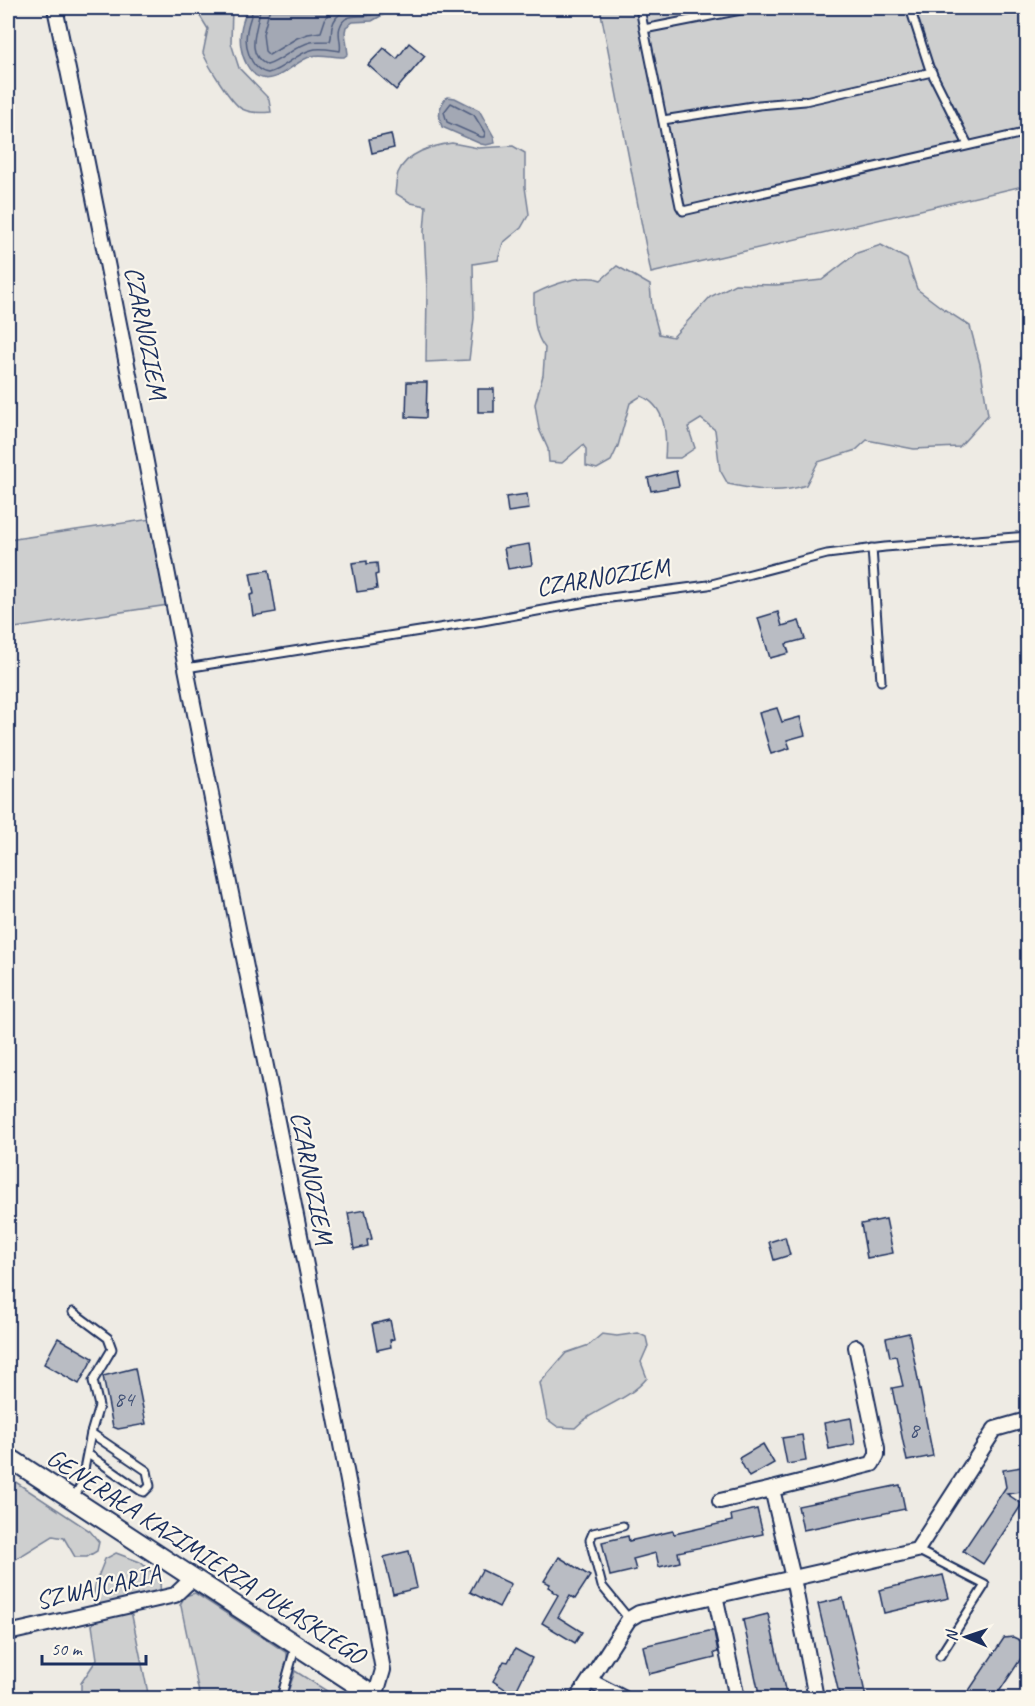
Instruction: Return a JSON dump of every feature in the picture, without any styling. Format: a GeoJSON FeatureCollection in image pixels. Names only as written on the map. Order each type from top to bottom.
{"type":"FeatureCollection","features":[{"type":"Feature","properties":{"kind":"main road","name":"GENERAŁA KAZIMIERZA PUŁASKIEGO"},"geometry":{"type":"LineString","coordinates":[[8,1457],[376,1698]]}},
{"type":"Feature","properties":{"kind":"street","name":"CZARNOZIEM"},"geometry":{"type":"LineString","coordinates":[[55,8],[100,221],[186,668],[348,1473],[383,1670],[376,1698]]}},
{"type":"Feature","properties":{"kind":"street"},"geometry":{"type":"LineString","coordinates":[[720,1501],[872,1464],[877,1448],[856,1347]]}},
{"type":"Feature","properties":{"kind":"street"},"geometry":{"type":"LineString","coordinates":[[578,1698],[628,1619],[639,1613],[917,1550],[996,1429],[1023,1421],[1028,1424]]}},
{"type":"Feature","properties":{"kind":"street"},"geometry":{"type":"LineString","coordinates":[[772,1489],[793,1578],[816,1698]]}},
{"type":"Feature","properties":{"kind":"street","name":"SZWAJCARIA"},"geometry":{"type":"LineString","coordinates":[[8,1633],[175,1595],[194,1578]]}},
{"type":"Feature","properties":{"kind":"street"},"geometry":{"type":"LineString","coordinates":[[715,1595],[737,1698]]}},
{"type":"Feature","properties":{"kind":"street"},"geometry":{"type":"LineString","coordinates":[[590,1681],[623,1698]]}},
{"type":"Feature","properties":{"kind":"lane"},"geometry":{"type":"LineString","coordinates":[[640,8],[680,206],[683,211],[1028,132]]}},
{"type":"Feature","properties":{"kind":"lane"},"geometry":{"type":"LineString","coordinates":[[644,29],[751,8]]}},
{"type":"Feature","properties":{"kind":"lane"},"geometry":{"type":"LineString","coordinates":[[910,8],[932,72],[968,145]]}},
{"type":"Feature","properties":{"kind":"lane"},"geometry":{"type":"LineString","coordinates":[[663,120],[759,105],[805,101],[932,72]]}},
{"type":"Feature","properties":{"kind":"lane","name":"CZARNOZIEM"},"geometry":{"type":"LineString","coordinates":[[186,668],[483,621],[603,599],[708,585],[827,554],[872,548],[1028,536]]}},
{"type":"Feature","properties":{"kind":"lane"},"geometry":{"type":"LineString","coordinates":[[872,548],[881,681]]}},
{"type":"Feature","properties":{"kind":"lane"},"geometry":{"type":"LineString","coordinates":[[73,1312],[108,1338],[112,1349],[93,1381],[99,1406],[91,1432],[81,1485],[73,1499]]}},
{"type":"Feature","properties":{"kind":"lane"},"geometry":{"type":"LineString","coordinates":[[88,1454],[141,1491],[144,1492],[150,1486],[147,1471],[91,1432]]}},
{"type":"Feature","properties":{"kind":"lane"},"geometry":{"type":"LineString","coordinates":[[623,1526],[593,1533],[590,1540],[602,1586],[628,1619]]}},
{"type":"Feature","properties":{"kind":"lane"},"geometry":{"type":"LineString","coordinates":[[917,1550],[985,1585],[940,1656]]}},
{"type":"Feature","properties":{"kind":"lane"},"geometry":{"type":"LineString","coordinates":[[281,1698],[296,1645]]}},
{"type":"Feature","properties":{"kind":"shaded area"},"geometry":{"type":"Polygon","coordinates":[[[195,8],[232,8],[231,43],[239,68],[269,99],[271,112],[242,109],[226,92],[203,53],[208,29],[195,8]]]}},
{"type":"Feature","properties":{"kind":"shaded area"},"geometry":{"type":"Polygon","coordinates":[[[600,8],[1027,8],[1027,185],[651,273],[600,8]]]}},
{"type":"Feature","properties":{"kind":"shaded area"},"geometry":{"type":"Polygon","coordinates":[[[452,143],[478,148],[513,146],[525,153],[525,187],[529,214],[521,228],[503,243],[498,260],[473,264],[474,318],[469,360],[426,362],[427,289],[424,231],[426,206],[411,203],[395,193],[396,180],[402,166],[414,155],[428,148],[452,143]]]}},
{"type":"Feature","properties":{"kind":"shaded area"},"geometry":{"type":"Polygon","coordinates":[[[881,245],[907,259],[917,289],[970,326],[980,364],[988,415],[959,447],[914,449],[867,440],[856,450],[818,462],[806,485],[777,490],[748,488],[728,484],[720,470],[715,430],[701,419],[688,427],[695,448],[680,458],[665,458],[665,431],[660,414],[656,407],[641,396],[630,403],[618,446],[611,461],[597,469],[586,466],[586,449],[583,445],[562,463],[549,462],[548,449],[539,429],[535,404],[543,375],[545,348],[536,330],[534,294],[576,279],[601,280],[617,266],[650,285],[652,307],[659,334],[673,337],[710,297],[735,284],[776,285],[822,280],[857,253],[881,245]]]}},
{"type":"Feature","properties":{"kind":"shaded area"},"geometry":{"type":"Polygon","coordinates":[[[151,519],[168,605],[8,629],[8,540],[151,519]]]}},
{"type":"Feature","properties":{"kind":"shaded area"},"geometry":{"type":"Polygon","coordinates":[[[638,1333],[646,1337],[648,1346],[641,1362],[647,1378],[639,1386],[591,1415],[575,1428],[558,1427],[547,1419],[540,1383],[566,1353],[589,1345],[602,1334],[617,1336],[638,1333]]]}},
{"type":"Feature","properties":{"kind":"shaded area"},"geometry":{"type":"Polygon","coordinates":[[[8,1477],[90,1531],[99,1542],[97,1551],[87,1557],[75,1557],[64,1538],[53,1536],[8,1564],[8,1477]]]}},
{"type":"Feature","properties":{"kind":"shaded area"},"geometry":{"type":"Polygon","coordinates":[[[116,1553],[140,1562],[160,1579],[161,1606],[131,1611],[149,1698],[81,1698],[81,1683],[97,1659],[92,1625],[97,1619],[93,1597],[96,1582],[105,1559],[116,1553]]]}},
{"type":"Feature","properties":{"kind":"shaded area"},"geometry":{"type":"Polygon","coordinates":[[[195,1593],[287,1653],[287,1661],[276,1697],[265,1694],[263,1698],[200,1698],[180,1605],[185,1596],[195,1593]]]}},
{"type":"Feature","properties":{"kind":"shaded area"},"geometry":{"type":"Polygon","coordinates":[[[295,1671],[338,1698],[286,1698],[295,1671]]]}},
{"type":"Feature","properties":{"kind":"water"},"geometry":{"type":"Polygon","coordinates":[[[248,8],[395,8],[372,21],[353,22],[346,27],[348,54],[344,57],[312,56],[280,75],[266,79],[252,72],[243,56],[240,38],[248,8]]]}},
{"type":"Feature","properties":{"kind":"water"},"geometry":{"type":"Polygon","coordinates":[[[447,97],[455,98],[479,110],[495,143],[481,144],[442,127],[440,111],[447,97]]]}},
{"type":"Feature","properties":{"kind":"building"},"geometry":{"type":"Polygon","coordinates":[[[409,43],[425,56],[396,90],[368,65],[384,48],[397,59],[409,43]]]}},
{"type":"Feature","properties":{"kind":"building"},"geometry":{"type":"Polygon","coordinates":[[[391,134],[394,148],[372,153],[369,139],[391,134]]]}},
{"type":"Feature","properties":{"kind":"building"},"geometry":{"type":"Polygon","coordinates":[[[407,382],[427,382],[426,418],[406,417],[407,382]]]}},
{"type":"Feature","properties":{"kind":"building"},"geometry":{"type":"Polygon","coordinates":[[[478,389],[494,389],[494,412],[478,412],[478,389]]]}},
{"type":"Feature","properties":{"kind":"building"},"geometry":{"type":"Polygon","coordinates":[[[676,471],[679,486],[651,491],[648,478],[676,471]]]}},
{"type":"Feature","properties":{"kind":"building"},"geometry":{"type":"Polygon","coordinates":[[[527,494],[529,509],[508,512],[506,497],[527,494]]]}},
{"type":"Feature","properties":{"kind":"building"},"geometry":{"type":"Polygon","coordinates":[[[529,544],[532,565],[508,569],[504,548],[529,544]]]}},
{"type":"Feature","properties":{"kind":"building"},"geometry":{"type":"Polygon","coordinates":[[[367,561],[367,564],[377,563],[378,574],[375,575],[377,589],[357,592],[352,563],[367,561]]]}},
{"type":"Feature","properties":{"kind":"building"},"geometry":{"type":"Polygon","coordinates":[[[269,570],[276,612],[253,616],[250,595],[254,594],[250,573],[269,570]]]}},
{"type":"Feature","properties":{"kind":"building"},"geometry":{"type":"Polygon","coordinates":[[[778,612],[782,626],[799,621],[805,639],[786,644],[789,653],[770,658],[758,618],[778,612]]]}},
{"type":"Feature","properties":{"kind":"building"},"geometry":{"type":"Polygon","coordinates":[[[777,708],[782,722],[800,717],[805,735],[787,740],[790,748],[771,754],[759,713],[777,708]]]}},
{"type":"Feature","properties":{"kind":"building"},"geometry":{"type":"Polygon","coordinates":[[[365,1210],[372,1239],[367,1240],[368,1246],[354,1249],[348,1213],[365,1210]]]}},
{"type":"Feature","properties":{"kind":"building"},"geometry":{"type":"Polygon","coordinates":[[[886,1219],[893,1253],[867,1258],[861,1224],[886,1219]]]}},
{"type":"Feature","properties":{"kind":"building"},"geometry":{"type":"Polygon","coordinates":[[[785,1237],[790,1255],[774,1260],[769,1242],[785,1237]]]}},
{"type":"Feature","properties":{"kind":"building"},"geometry":{"type":"Polygon","coordinates":[[[390,1320],[394,1339],[390,1340],[391,1347],[377,1350],[372,1324],[390,1320]]]}},
{"type":"Feature","properties":{"kind":"building"},"geometry":{"type":"Polygon","coordinates":[[[909,1333],[933,1456],[907,1461],[892,1388],[903,1386],[896,1356],[890,1357],[886,1338],[909,1333]]]}},
{"type":"Feature","properties":{"kind":"building"},"geometry":{"type":"Polygon","coordinates":[[[58,1338],[93,1358],[79,1384],[44,1364],[58,1338]]]}},
{"type":"Feature","properties":{"kind":"building"},"geometry":{"type":"Polygon","coordinates":[[[135,1368],[146,1424],[118,1429],[113,1427],[103,1376],[135,1368]]]}},
{"type":"Feature","properties":{"kind":"building"},"geometry":{"type":"Polygon","coordinates":[[[851,1418],[855,1444],[829,1449],[824,1423],[851,1418]]]}},
{"type":"Feature","properties":{"kind":"building"},"geometry":{"type":"Polygon","coordinates":[[[802,1435],[806,1461],[787,1464],[782,1438],[802,1435]]]}},
{"type":"Feature","properties":{"kind":"building"},"geometry":{"type":"Polygon","coordinates":[[[763,1444],[774,1463],[749,1477],[739,1458],[763,1444]]]}},
{"type":"Feature","properties":{"kind":"building"},"geometry":{"type":"Polygon","coordinates":[[[1028,1466],[1028,1491],[1007,1494],[1022,1504],[983,1564],[963,1551],[1006,1487],[1003,1470],[1028,1466]]]}},
{"type":"Feature","properties":{"kind":"building"},"geometry":{"type":"Polygon","coordinates":[[[900,1485],[905,1509],[803,1530],[798,1506],[900,1485]]]}},
{"type":"Feature","properties":{"kind":"building"},"geometry":{"type":"Polygon","coordinates":[[[757,1509],[763,1534],[678,1552],[680,1562],[659,1567],[656,1553],[633,1559],[636,1570],[610,1576],[602,1542],[628,1536],[629,1541],[673,1531],[674,1534],[732,1521],[731,1515],[757,1509]]]}},
{"type":"Feature","properties":{"kind":"building"},"geometry":{"type":"Polygon","coordinates":[[[409,1551],[417,1588],[393,1594],[384,1557],[409,1551]]]}},
{"type":"Feature","properties":{"kind":"building"},"geometry":{"type":"Polygon","coordinates":[[[559,1557],[590,1576],[575,1599],[570,1596],[558,1617],[582,1632],[575,1643],[542,1623],[558,1595],[548,1587],[550,1584],[544,1581],[559,1557]]]}},
{"type":"Feature","properties":{"kind":"building"},"geometry":{"type":"Polygon","coordinates":[[[482,1570],[511,1584],[499,1607],[470,1592],[482,1570]]]}},
{"type":"Feature","properties":{"kind":"building"},"geometry":{"type":"Polygon","coordinates":[[[943,1575],[949,1598],[884,1613],[879,1590],[943,1575]]]}},
{"type":"Feature","properties":{"kind":"building"},"geometry":{"type":"Polygon","coordinates":[[[843,1598],[866,1698],[840,1698],[818,1604],[843,1598]]]}},
{"type":"Feature","properties":{"kind":"building"},"geometry":{"type":"Polygon","coordinates":[[[768,1614],[787,1698],[760,1698],[743,1620],[768,1614]]]}},
{"type":"Feature","properties":{"kind":"building"},"geometry":{"type":"Polygon","coordinates":[[[714,1631],[718,1652],[714,1653],[715,1658],[649,1674],[643,1646],[714,1631]]]}},
{"type":"Feature","properties":{"kind":"building"},"geometry":{"type":"Polygon","coordinates":[[[1013,1637],[1028,1644],[1028,1660],[1022,1657],[995,1698],[964,1698],[1004,1638],[1013,1637]]]}},
{"type":"Feature","properties":{"kind":"building"},"geometry":{"type":"Polygon","coordinates":[[[515,1649],[532,1658],[514,1695],[493,1681],[504,1661],[508,1662],[515,1649]]]}}]}
